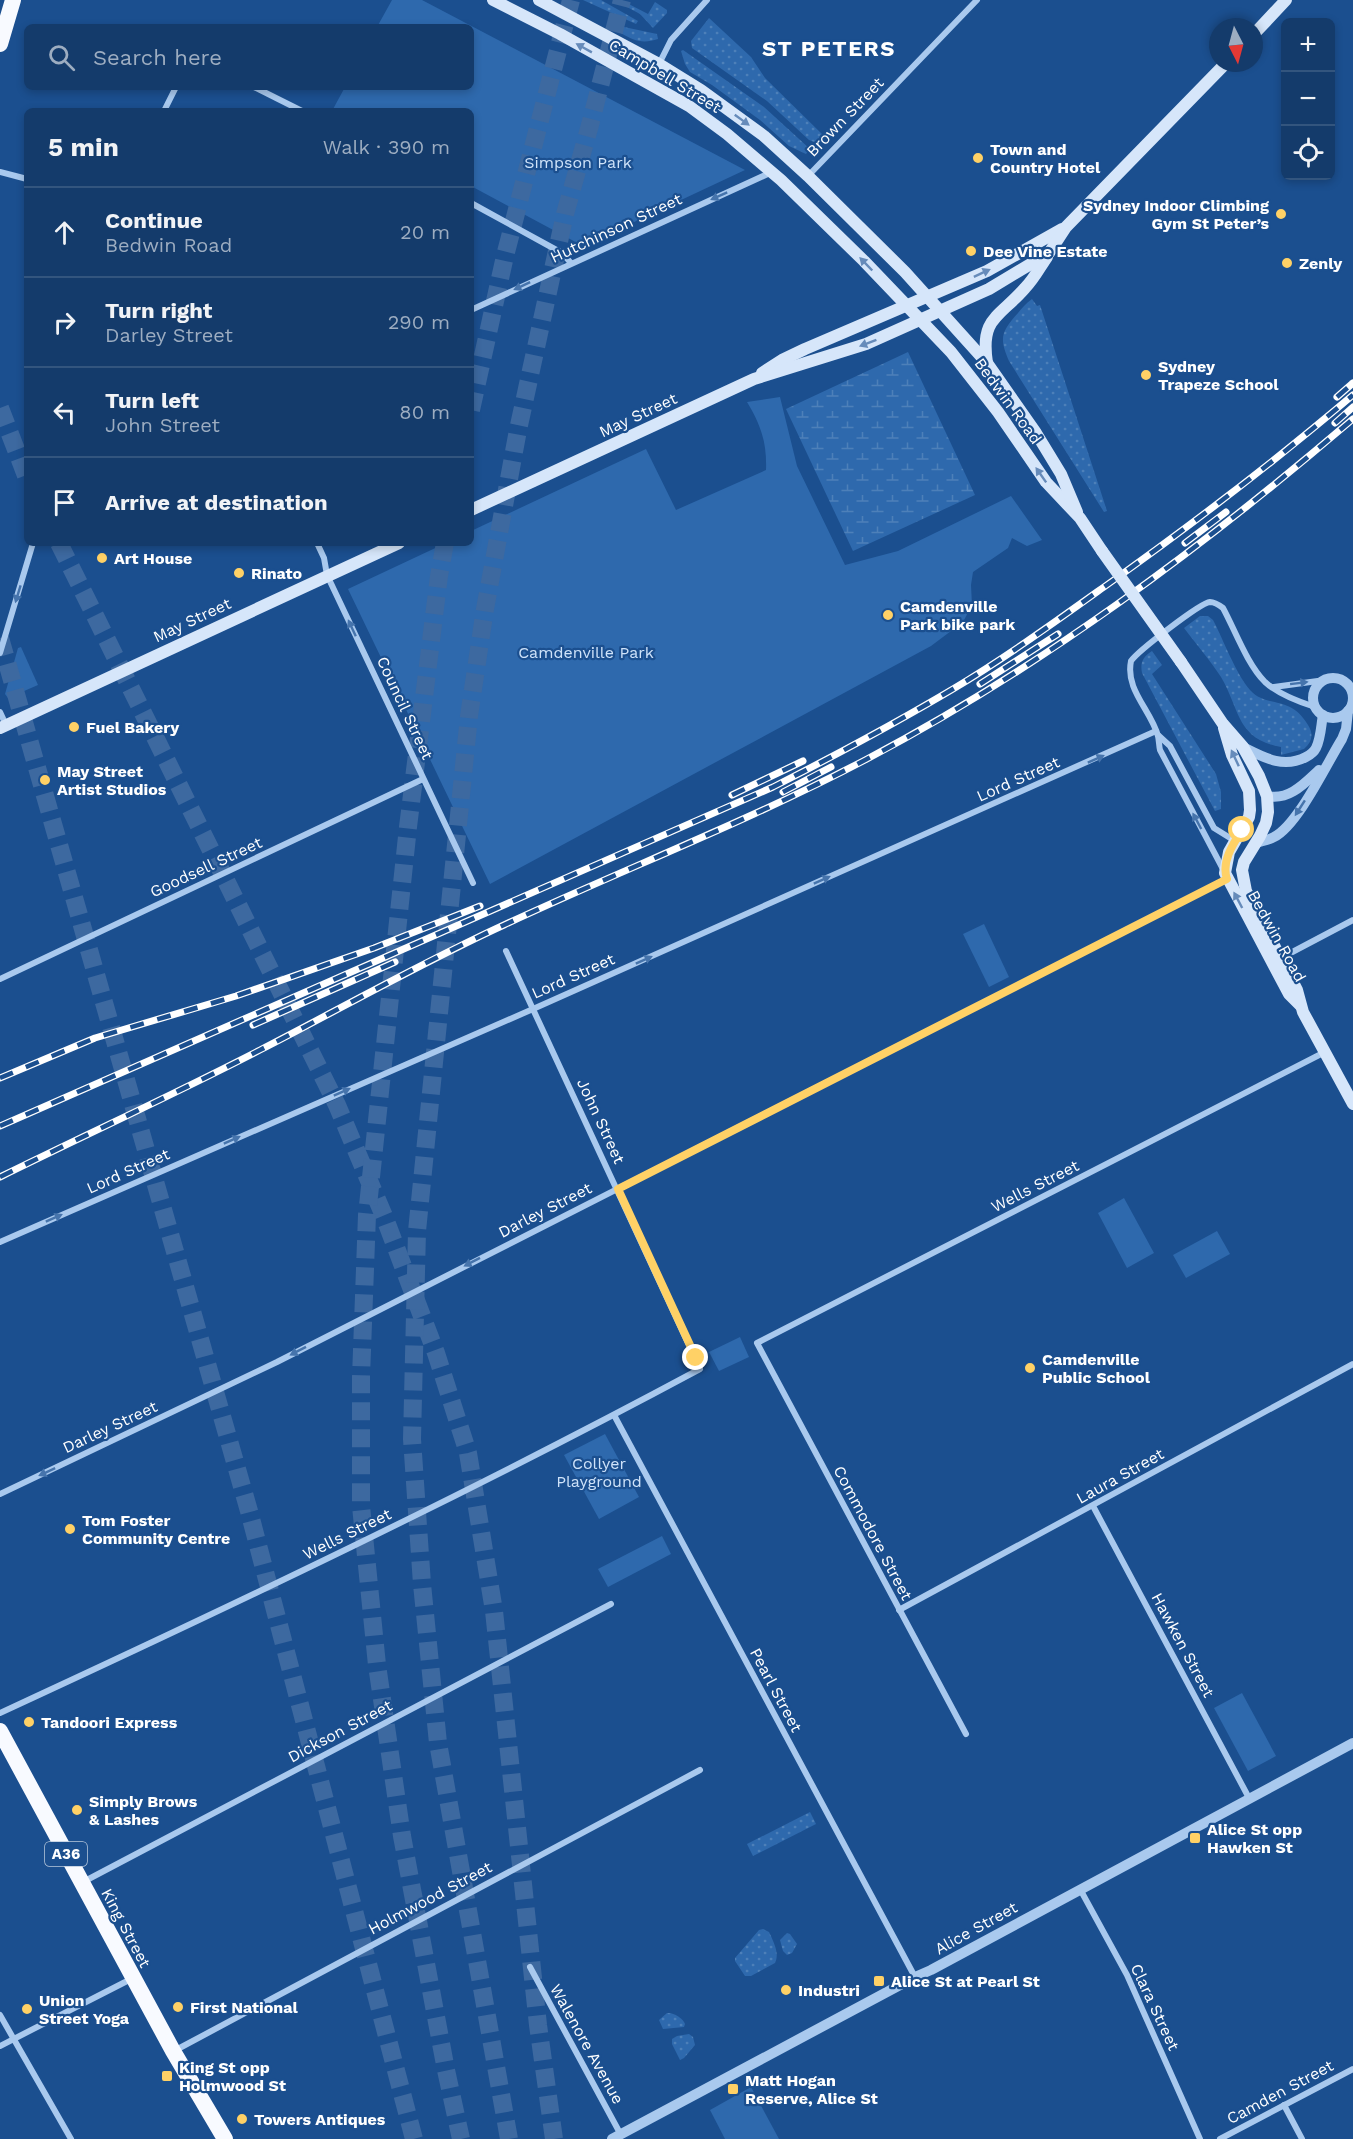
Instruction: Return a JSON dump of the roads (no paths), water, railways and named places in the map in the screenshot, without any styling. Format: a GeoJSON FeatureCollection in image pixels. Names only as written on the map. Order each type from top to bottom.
{"type":"FeatureCollection","features":[{"type":"Feature","properties":{"kind":"highway"},"geometry":{"type":"LineString","coordinates":[[0,44],[13,0]]}},
{"type":"Feature","properties":{"kind":"highway","name":"King Street"},"geometry":{"type":"LineString","coordinates":[[0,1731],[173,2051],[225,2139]]}},
{"type":"Feature","properties":{"kind":"main road","name":"Campbell Street"},"geometry":{"type":"LineString","coordinates":[[493,0],[689,106],[727,134],[772,172],[907,306]]}},
{"type":"Feature","properties":{"kind":"main road","name":"Campbell Street"},"geometry":{"type":"LineString","coordinates":[[538,0],[659,64],[701,90],[755,129],[877,242],[928,297]]}},
{"type":"Feature","properties":{"kind":"main road"},"geometry":{"type":"LineString","coordinates":[[1263,25],[1287,0]]}},
{"type":"Feature","properties":{"kind":"main road"},"geometry":{"type":"LineString","coordinates":[[987,363],[984,342],[991,322],[1024,289],[1066,226],[1217,72]]}},
{"type":"Feature","properties":{"kind":"main road","name":"May Street"},"geometry":{"type":"LineString","coordinates":[[754,379],[782,360],[987,271],[1066,226]]}},
{"type":"Feature","properties":{"kind":"main road","name":"May Street"},"geometry":{"type":"LineString","coordinates":[[474,509],[754,379],[866,344],[921,320],[1011,277],[1049,253]]}},
{"type":"Feature","properties":{"kind":"main road","name":"Bedwin Road"},"geometry":{"type":"LineString","coordinates":[[928,297],[987,363],[1036,433],[1061,474],[1080,518]]}},
{"type":"Feature","properties":{"kind":"main road","name":"Bedwin Road"},"geometry":{"type":"LineString","coordinates":[[907,306],[951,352],[998,412],[1046,482],[1080,518],[1223,724],[1243,747],[1267,796],[1268,812],[1266,823],[1244,862],[1242,870],[1246,891],[1297,990],[1300,1005]]}},
{"type":"Feature","properties":{"kind":"main road","name":"May Street"},"geometry":{"type":"LineString","coordinates":[[3,726],[392,546]]}},
{"type":"Feature","properties":{"kind":"main road","name":"Bedwin Road"},"geometry":{"type":"LineString","coordinates":[[1223,724],[1232,755],[1249,791],[1249,817],[1229,852],[1226,876],[1289,994],[1300,1005]]}},
{"type":"Feature","properties":{"kind":"main road"},"geometry":{"type":"LineString","coordinates":[[1300,1005],[1353,1104]]}},
{"type":"Feature","properties":{"kind":"street"},"geometry":{"type":"LineString","coordinates":[[659,64],[671,40],[707,0]]}},
{"type":"Feature","properties":{"kind":"street","name":"Brown Street"},"geometry":{"type":"LineString","coordinates":[[808,176],[977,0]]}},
{"type":"Feature","properties":{"kind":"street"},"geometry":{"type":"LineString","coordinates":[[166,108],[174,90]]}},
{"type":"Feature","properties":{"kind":"street"},"geometry":{"type":"LineString","coordinates":[[260,90],[296,108]]}},
{"type":"Feature","properties":{"kind":"street"},"geometry":{"type":"LineString","coordinates":[[0,172],[24,178]]}},
{"type":"Feature","properties":{"kind":"street","name":"Hutchinson Street"},"geometry":{"type":"LineString","coordinates":[[474,309],[772,172]]}},
{"type":"Feature","properties":{"kind":"street"},"geometry":{"type":"LineString","coordinates":[[474,205],[562,253],[571,263]]}},
{"type":"Feature","properties":{"kind":"street"},"geometry":{"type":"LineString","coordinates":[[0,653],[32,546]]}},
{"type":"Feature","properties":{"kind":"street","name":"Council Street"},"geometry":{"type":"LineString","coordinates":[[318,546],[324,558],[327,575],[473,883]]}},
{"type":"Feature","properties":{"kind":"street"},"geometry":{"type":"LineString","coordinates":[[1236,841],[1214,828],[1170,746],[1157,733],[1133,687],[1129,673],[1133,658],[1179,621],[1211,602],[1223,608],[1255,668],[1266,683],[1298,702],[1336,717],[1348,711]]}},
{"type":"Feature","properties":{"kind":"street"},"geometry":{"type":"LineString","coordinates":[[1256,843],[1275,837],[1285,829],[1342,739],[1346,729],[1348,711],[1353,701],[1351,686],[1337,679],[1273,687]]}},
{"type":"Feature","properties":{"kind":"street"},"geometry":{"type":"LineString","coordinates":[[1243,747],[1277,762],[1291,762],[1312,754],[1316,748],[1319,711],[1314,694],[1320,683],[1325,680]]}},
{"type":"Feature","properties":{"kind":"street"},"geometry":{"type":"LineString","coordinates":[[0,712],[3,726]]}},
{"type":"Feature","properties":{"kind":"street"},"geometry":{"type":"LineString","coordinates":[[1157,733],[1160,750],[1226,876]]}},
{"type":"Feature","properties":{"kind":"street","name":"Lord Street"},"geometry":{"type":"LineString","coordinates":[[0,1242],[1157,733]]}},
{"type":"Feature","properties":{"kind":"street"},"geometry":{"type":"LineString","coordinates":[[1249,791],[1282,797],[1307,781],[1330,759]]}},
{"type":"Feature","properties":{"kind":"street","name":"Goodsell Street"},"geometry":{"type":"LineString","coordinates":[[0,979],[423,779]]}},
{"type":"Feature","properties":{"kind":"street","name":"Darley Street"},"geometry":{"type":"LineString","coordinates":[[0,1494],[277,1362],[1226,876]]}},
{"type":"Feature","properties":{"kind":"street"},"geometry":{"type":"LineString","coordinates":[[1281,958],[1353,920]]}},
{"type":"Feature","properties":{"kind":"street","name":"John Street"},"geometry":{"type":"LineString","coordinates":[[506,951],[700,1369]]}},
{"type":"Feature","properties":{"kind":"street","name":"Wells Street"},"geometry":{"type":"LineString","coordinates":[[757,1343],[1325,1052]]}},
{"type":"Feature","properties":{"kind":"street","name":"Commodore Street"},"geometry":{"type":"LineString","coordinates":[[757,1343],[966,1734]]}},
{"type":"Feature","properties":{"kind":"street","name":"Laura Street"},"geometry":{"type":"LineString","coordinates":[[899,1610],[1353,1364]]}},
{"type":"Feature","properties":{"kind":"street","name":"Wells Street"},"geometry":{"type":"LineString","coordinates":[[0,1713],[371,1538],[700,1369]]}},
{"type":"Feature","properties":{"kind":"street","name":"Pearl Street"},"geometry":{"type":"LineString","coordinates":[[614,1415],[915,1977]]}},
{"type":"Feature","properties":{"kind":"street","name":"Hawken Street"},"geometry":{"type":"LineString","coordinates":[[1093,1506],[1249,1798]]}},
{"type":"Feature","properties":{"kind":"street","name":"Dickson Street"},"geometry":{"type":"LineString","coordinates":[[82,1883],[611,1604]]}},
{"type":"Feature","properties":{"kind":"street","name":"Alice Street"},"geometry":{"type":"LineString","coordinates":[[616,2137],[1353,1743]]}},
{"type":"Feature","properties":{"kind":"street","name":"Holmwood Street"},"geometry":{"type":"LineString","coordinates":[[173,2051],[700,1770]]}},
{"type":"Feature","properties":{"kind":"street","name":"Clara Street"},"geometry":{"type":"LineString","coordinates":[[1079,1889],[1127,1975],[1200,2139]]}},
{"type":"Feature","properties":{"kind":"street","name":"Walenore Avenue"},"geometry":{"type":"LineString","coordinates":[[530,1967],[616,2137]]}},
{"type":"Feature","properties":{"kind":"street"},"geometry":{"type":"LineString","coordinates":[[0,2046],[133,1978]]}},
{"type":"Feature","properties":{"kind":"street"},"geometry":{"type":"LineString","coordinates":[[0,2015],[71,2139]]}},
{"type":"Feature","properties":{"kind":"street","name":"Camden Street"},"geometry":{"type":"LineString","coordinates":[[1220,2139],[1353,2068]]}},
{"type":"Feature","properties":{"kind":"street"},"geometry":{"type":"LineString","coordinates":[[1284,2105],[1302,2139]]}},
{"type":"Feature","properties":{"kind":"tunnel"},"geometry":{"type":"LineString","coordinates":[[474,396],[505,256],[571,0]]}},
{"type":"Feature","properties":{"kind":"tunnel"},"geometry":{"type":"LineString","coordinates":[[509,2139],[438,1743],[422,1584],[412,1439],[417,1231],[469,716],[485,609],[518,430],[565,214],[622,0]]}},
{"type":"Feature","properties":{"kind":"tunnel"},"geometry":{"type":"LineString","coordinates":[[0,408],[24,470]]}},
{"type":"Feature","properties":{"kind":"tunnel"},"geometry":{"type":"LineString","coordinates":[[60,546],[337,1105],[384,1216],[436,1353],[468,1453],[494,1611],[538,2025],[554,2139]]}},
{"type":"Feature","properties":{"kind":"tunnel"},"geometry":{"type":"LineString","coordinates":[[444,546],[408,827],[367,1215],[361,1377],[361,1506],[377,1665],[402,1836],[461,2139]]}},
{"type":"Feature","properties":{"kind":"tunnel"},"geometry":{"type":"LineString","coordinates":[[0,638],[249,1511],[414,2139]]}},
{"type":"Feature","properties":{"kind":"railway"},"geometry":{"type":"LineString","coordinates":[[1337,397],[1353,383]]}},
{"type":"Feature","properties":{"kind":"railway"},"geometry":{"type":"LineString","coordinates":[[0,1126],[773,787],[864,740],[931,702],[1011,652],[1136,564],[1231,494],[1353,395]]}},
{"type":"Feature","properties":{"kind":"railway"},"geometry":{"type":"LineString","coordinates":[[1335,423],[1353,407]]}},
{"type":"Feature","properties":{"kind":"railway"},"geometry":{"type":"LineString","coordinates":[[0,1177],[228,1066],[473,940],[822,782],[932,723],[1058,645],[1179,559],[1353,419]]}},
{"type":"Feature","properties":{"kind":"railway"},"geometry":{"type":"LineString","coordinates":[[1185,543],[1226,512]]}},
{"type":"Feature","properties":{"kind":"railway"},"geometry":{"type":"LineString","coordinates":[[980,684],[1058,634]]}},
{"type":"Feature","properties":{"kind":"railway"},"geometry":{"type":"LineString","coordinates":[[732,795],[803,761]]}},
{"type":"Feature","properties":{"kind":"railway"},"geometry":{"type":"LineString","coordinates":[[783,792],[831,767]]}},
{"type":"Feature","properties":{"kind":"railway"},"geometry":{"type":"LineString","coordinates":[[0,1078],[95,1038],[236,996],[374,948],[480,906]]}},
{"type":"Feature","properties":{"kind":"railway"},"geometry":{"type":"LineString","coordinates":[[253,1025],[395,962]]}},
{"type":"Feature","properties":{"kind":"place","name":"Town and Country Hotel"},"geometry":{"type":"Point","coordinates":[978,158]}},
{"type":"Feature","properties":{"kind":"place","name":"Sydney Indoor Climbing Gym St Peter’s"},"geometry":{"type":"Point","coordinates":[1281,214]}},
{"type":"Feature","properties":{"kind":"place","name":"Dee Vine Estate"},"geometry":{"type":"Point","coordinates":[971,251]}},
{"type":"Feature","properties":{"kind":"place","name":"Zenly"},"geometry":{"type":"Point","coordinates":[1287,263]}},
{"type":"Feature","properties":{"kind":"place","name":"Sydney Trapeze School"},"geometry":{"type":"Point","coordinates":[1146,375]}},
{"type":"Feature","properties":{"kind":"place","name":"Art House"},"geometry":{"type":"Point","coordinates":[102,558]}},
{"type":"Feature","properties":{"kind":"place","name":"Rinato"},"geometry":{"type":"Point","coordinates":[239,573]}},
{"type":"Feature","properties":{"kind":"place","name":"Camdenville Park bike park"},"geometry":{"type":"Point","coordinates":[888,615]}},
{"type":"Feature","properties":{"kind":"place","name":"Fuel Bakery"},"geometry":{"type":"Point","coordinates":[74,727]}},
{"type":"Feature","properties":{"kind":"place","name":"May Street Artist Studios"},"geometry":{"type":"Point","coordinates":[45,780]}},
{"type":"Feature","properties":{"kind":"place","name":"Camdenville Public School"},"geometry":{"type":"Point","coordinates":[1030,1368]}},
{"type":"Feature","properties":{"kind":"place","name":"Tom Foster Community Centre"},"geometry":{"type":"Point","coordinates":[70,1529]}},
{"type":"Feature","properties":{"kind":"place","name":"Tandoori Express"},"geometry":{"type":"Point","coordinates":[29,1722]}},
{"type":"Feature","properties":{"kind":"place","name":"Simply Brows & Lashes"},"geometry":{"type":"Point","coordinates":[77,1810]}},
{"type":"Feature","properties":{"kind":"place","name":"Alice St opp Hawken St"},"geometry":{"type":"Point","coordinates":[1195,1838]}},
{"type":"Feature","properties":{"kind":"place","name":"Alice St at Pearl St"},"geometry":{"type":"Point","coordinates":[879,1981]}},
{"type":"Feature","properties":{"kind":"place","name":"Industri"},"geometry":{"type":"Point","coordinates":[786,1990]}},
{"type":"Feature","properties":{"kind":"place","name":"First National"},"geometry":{"type":"Point","coordinates":[178,2007]}},
{"type":"Feature","properties":{"kind":"place","name":"Union Street Yoga"},"geometry":{"type":"Point","coordinates":[27,2009]}},
{"type":"Feature","properties":{"kind":"place","name":"King St opp Holmwood St"},"geometry":{"type":"Point","coordinates":[167,2076]}},
{"type":"Feature","properties":{"kind":"place","name":"Matt Hogan Reserve, Alice St"},"geometry":{"type":"Point","coordinates":[733,2089]}},
{"type":"Feature","properties":{"kind":"place","name":"Towers Antiques"},"geometry":{"type":"Point","coordinates":[242,2119]}},
{"type":"Feature","properties":{"kind":"district","name":"ST PETERS"},"geometry":{"type":"Point","coordinates":[829,48]}},
{"type":"Feature","properties":{"kind":"park label","name":"Simpson Park"},"geometry":{"type":"Point","coordinates":[578,162]}},
{"type":"Feature","properties":{"kind":"park label","name":"Camdenville Park"},"geometry":{"type":"Point","coordinates":[586,652]}},
{"type":"Feature","properties":{"kind":"park label","name":"Collyer Playground"},"geometry":{"type":"Point","coordinates":[599,1472]}}]}
